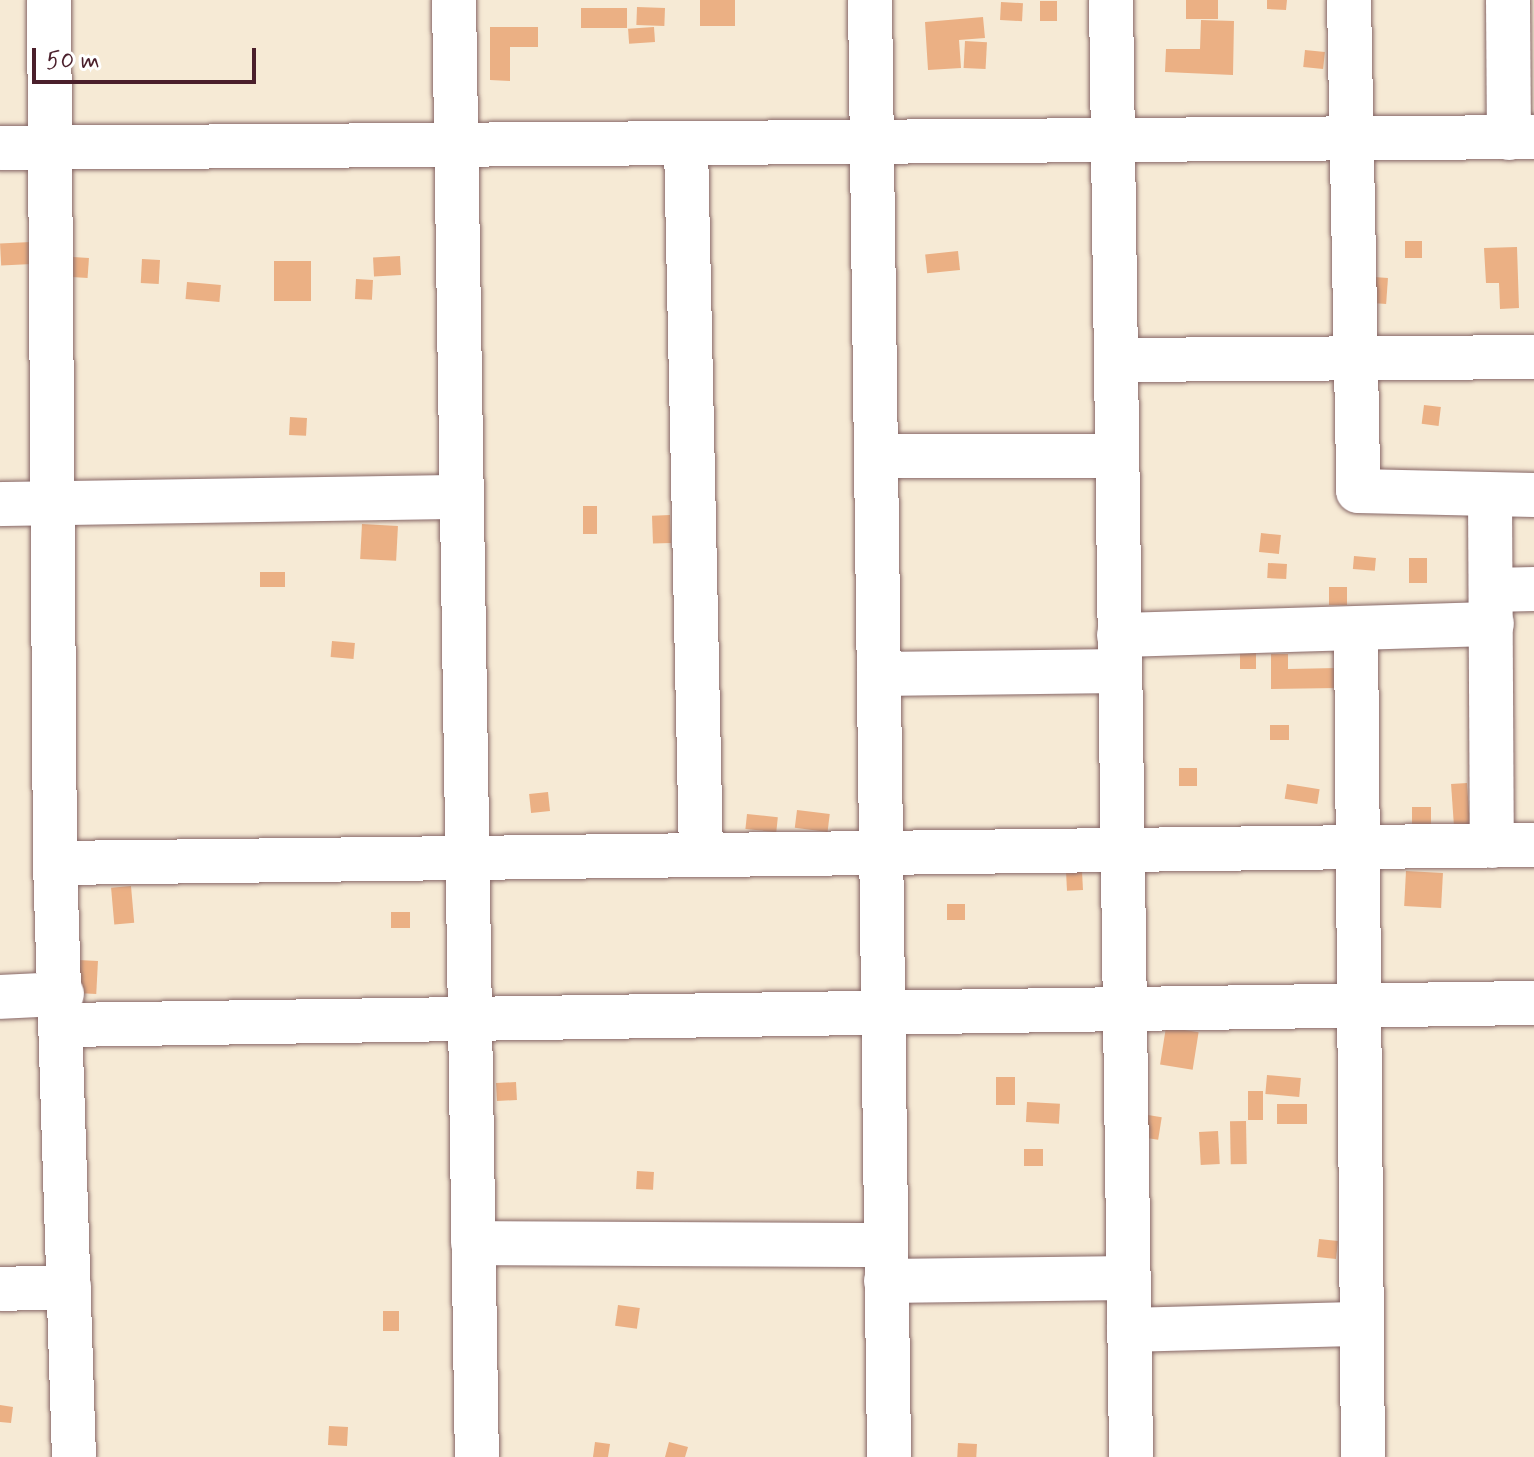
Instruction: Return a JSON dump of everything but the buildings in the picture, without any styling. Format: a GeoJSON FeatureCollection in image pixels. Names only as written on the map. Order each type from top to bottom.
{"type":"FeatureCollection","features":[{"type":"Feature","properties":{"kind":"street"},"geometry":{"type":"LineString","coordinates":[[49,0],[50,503],[55,863],[74,1457]]}},
{"type":"Feature","properties":{"kind":"street"},"geometry":{"type":"LineString","coordinates":[[454,0],[477,1457]]}},
{"type":"Feature","properties":{"kind":"street"},"geometry":{"type":"LineString","coordinates":[[870,0],[889,1457]]}},
{"type":"Feature","properties":{"kind":"street"},"geometry":{"type":"LineString","coordinates":[[1111,0],[1131,1457]]}},
{"type":"Feature","properties":{"kind":"street"},"geometry":{"type":"LineString","coordinates":[[1349,0],[1353,358],[1358,491],[1534,495]]}},
{"type":"Feature","properties":{"kind":"street"},"geometry":{"type":"LineString","coordinates":[[0,148],[1521,138],[1508,0]]}},
{"type":"Feature","properties":{"kind":"street"},"geometry":{"type":"LineString","coordinates":[[686,145],[701,855]]}},
{"type":"Feature","properties":{"kind":"street"},"geometry":{"type":"LineString","coordinates":[[1116,360],[1534,357]]}},
{"type":"Feature","properties":{"kind":"street"},"geometry":{"type":"LineString","coordinates":[[876,456],[1117,456]]}},
{"type":"Feature","properties":{"kind":"street"},"geometry":{"type":"LineString","coordinates":[[55,863],[1513,846],[1492,607],[1490,495]]}},
{"type":"Feature","properties":{"kind":"street"},"geometry":{"type":"LineString","coordinates":[[0,504],[462,497]]}},
{"type":"Feature","properties":{"kind":"street"},"geometry":{"type":"LineString","coordinates":[[879,674],[1356,629],[1492,607],[1534,589]]}},
{"type":"Feature","properties":{"kind":"street"},"geometry":{"type":"LineString","coordinates":[[1356,629],[1363,1457]]}},
{"type":"Feature","properties":{"kind":"street"},"geometry":{"type":"LineString","coordinates":[[0,997],[62,1010],[471,1019],[1534,1003]]}},
{"type":"Feature","properties":{"kind":"street"},"geometry":{"type":"LineString","coordinates":[[473,1243],[1128,1278]]}},
{"type":"Feature","properties":{"kind":"street"},"geometry":{"type":"LineString","coordinates":[[0,1289],[69,1287]]}},
{"type":"Feature","properties":{"kind":"street"},"geometry":{"type":"LineString","coordinates":[[1129,1330],[1361,1324]]}}]}
